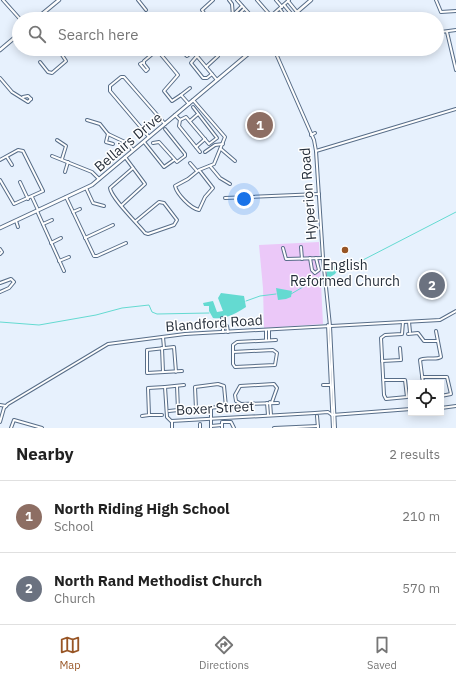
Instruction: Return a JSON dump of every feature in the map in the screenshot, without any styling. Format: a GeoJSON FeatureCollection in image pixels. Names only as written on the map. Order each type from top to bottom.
{"type":"FeatureCollection","features":[{"type":"Feature","properties":{"kind":"street"},"geometry":{"type":"LineString","coordinates":[[3,0],[14,12]]}},
{"type":"Feature","properties":{"kind":"street"},"geometry":{"type":"LineString","coordinates":[[44,12],[59,0]]}},
{"type":"Feature","properties":{"kind":"street"},"geometry":{"type":"LineString","coordinates":[[138,0],[146,10]]}},
{"type":"Feature","properties":{"kind":"street"},"geometry":{"type":"LineString","coordinates":[[203,12],[202,10],[213,0]]}},
{"type":"Feature","properties":{"kind":"street"},"geometry":{"type":"LineString","coordinates":[[230,0],[233,12]]}},
{"type":"Feature","properties":{"kind":"street"},"geometry":{"type":"LineString","coordinates":[[237,0],[247,12]]}},
{"type":"Feature","properties":{"kind":"street"},"geometry":{"type":"LineString","coordinates":[[257,0],[268,12]]}},
{"type":"Feature","properties":{"kind":"street"},"geometry":{"type":"LineString","coordinates":[[276,0],[288,12]]}},
{"type":"Feature","properties":{"kind":"street"},"geometry":{"type":"LineString","coordinates":[[276,12],[289,1],[297,12],[311,0]]}},
{"type":"Feature","properties":{"kind":"street"},"geometry":{"type":"LineString","coordinates":[[436,0],[441,12],[456,11]]}},
{"type":"Feature","properties":{"kind":"street"},"geometry":{"type":"LineString","coordinates":[[238,12],[242,6]]}},
{"type":"Feature","properties":{"kind":"street"},"geometry":{"type":"LineString","coordinates":[[282,7],[283,12]]}},
{"type":"Feature","properties":{"kind":"street"},"geometry":{"type":"LineString","coordinates":[[240,12],[244,9]]}},
{"type":"Feature","properties":{"kind":"street"},"geometry":{"type":"LineString","coordinates":[[456,30],[447,32],[456,70]]}},
{"type":"Feature","properties":{"kind":"street"},"geometry":{"type":"LineString","coordinates":[[0,50],[12,40]]}},
{"type":"Feature","properties":{"kind":"street"},"geometry":{"type":"LineString","coordinates":[[40,62],[48,72],[52,73],[66,61],[63,56]]}},
{"type":"Feature","properties":{"kind":"street"},"geometry":{"type":"LineString","coordinates":[[144,62],[148,68],[146,71],[140,64],[151,56]]}},
{"type":"Feature","properties":{"kind":"street"},"geometry":{"type":"LineString","coordinates":[[162,56],[178,74],[178,77],[164,91],[173,101],[190,88]]}},
{"type":"Feature","properties":{"kind":"street"},"geometry":{"type":"LineString","coordinates":[[212,74],[208,78],[204,78],[194,68],[191,62],[197,56],[206,67],[212,74],[217,80]]}},
{"type":"Feature","properties":{"kind":"street"},"geometry":{"type":"LineString","coordinates":[[206,67],[218,56]]}},
{"type":"Feature","properties":{"kind":"street","name":"Bellairs Drive"},"geometry":{"type":"LineString","coordinates":[[0,228],[86,188],[99,179],[246,56]]}},
{"type":"Feature","properties":{"kind":"street","name":"Hyperion Road"},"geometry":{"type":"LineString","coordinates":[[277,56],[311,135],[316,151],[322,258],[329,322],[334,428]]}},
{"type":"Feature","properties":{"kind":"street"},"geometry":{"type":"LineString","coordinates":[[149,137],[110,91],[110,86],[121,77],[124,77],[165,124]]}},
{"type":"Feature","properties":{"kind":"street"},"geometry":{"type":"LineString","coordinates":[[0,78],[12,92],[23,98]]}},
{"type":"Feature","properties":{"kind":"street"},"geometry":{"type":"LineString","coordinates":[[181,95],[189,104]]}},
{"type":"Feature","properties":{"kind":"street"},"geometry":{"type":"LineString","coordinates":[[190,163],[198,170],[213,188],[206,194],[199,210],[187,202],[175,188],[176,184],[188,179],[198,170],[214,164],[223,144],[224,136],[193,100]]}},
{"type":"Feature","properties":{"kind":"street"},"geometry":{"type":"LineString","coordinates":[[180,120],[185,117],[210,144],[217,136],[192,107]]}},
{"type":"Feature","properties":{"kind":"street"},"geometry":{"type":"LineString","coordinates":[[316,151],[456,109]]}},
{"type":"Feature","properties":{"kind":"street"},"geometry":{"type":"LineString","coordinates":[[190,121],[198,114]]}},
{"type":"Feature","properties":{"kind":"street"},"geometry":{"type":"LineString","coordinates":[[175,115],[180,120]]}},
{"type":"Feature","properties":{"kind":"street"},"geometry":{"type":"LineString","coordinates":[[88,120],[100,124],[108,134],[127,143],[133,151]]}},
{"type":"Feature","properties":{"kind":"street"},"geometry":{"type":"LineString","coordinates":[[180,120],[179,126],[200,152]]}},
{"type":"Feature","properties":{"kind":"street"},"geometry":{"type":"LineString","coordinates":[[153,144],[158,142],[174,160],[178,162],[186,155],[165,129]]}},
{"type":"Feature","properties":{"kind":"street"},"geometry":{"type":"LineString","coordinates":[[311,135],[315,133]]}},
{"type":"Feature","properties":{"kind":"street"},"geometry":{"type":"LineString","coordinates":[[108,134],[105,142],[113,144]]}},
{"type":"Feature","properties":{"kind":"street"},"geometry":{"type":"LineString","coordinates":[[196,147],[205,139]]}},
{"type":"Feature","properties":{"kind":"street"},"geometry":{"type":"LineString","coordinates":[[57,140],[66,146],[62,160]]}},
{"type":"Feature","properties":{"kind":"street"},"geometry":{"type":"LineString","coordinates":[[143,142],[164,167],[174,160]]}},
{"type":"Feature","properties":{"kind":"street"},"geometry":{"type":"LineString","coordinates":[[205,152],[215,145],[223,144]]}},
{"type":"Feature","properties":{"kind":"street"},"geometry":{"type":"LineString","coordinates":[[221,149],[235,162]]}},
{"type":"Feature","properties":{"kind":"street"},"geometry":{"type":"LineString","coordinates":[[0,160],[20,150],[24,152],[43,188],[41,193],[13,204],[0,180]]}},
{"type":"Feature","properties":{"kind":"street"},"geometry":{"type":"LineString","coordinates":[[52,156],[92,172],[99,179]]}},
{"type":"Feature","properties":{"kind":"street"},"geometry":{"type":"LineString","coordinates":[[7,157],[12,165]]}},
{"type":"Feature","properties":{"kind":"street"},"geometry":{"type":"LineString","coordinates":[[122,206],[145,185],[144,180],[125,157]]}},
{"type":"Feature","properties":{"kind":"street"},"geometry":{"type":"LineString","coordinates":[[65,172],[68,162]]}},
{"type":"Feature","properties":{"kind":"street"},"geometry":{"type":"LineString","coordinates":[[210,166],[220,178],[230,184]]}},
{"type":"Feature","properties":{"kind":"street"},"geometry":{"type":"LineString","coordinates":[[134,168],[110,188],[111,192],[122,206],[145,233],[149,234],[174,225],[178,220],[164,203],[159,202],[136,221]]}},
{"type":"Feature","properties":{"kind":"street"},"geometry":{"type":"LineString","coordinates":[[20,182],[28,199]]}},
{"type":"Feature","properties":{"kind":"street"},"geometry":{"type":"LineString","coordinates":[[86,188],[93,203],[104,206]]}},
{"type":"Feature","properties":{"kind":"street"},"geometry":{"type":"LineString","coordinates":[[225,198],[319,194]]}},
{"type":"Feature","properties":{"kind":"street"},"geometry":{"type":"LineString","coordinates":[[32,197],[64,271]]}},
{"type":"Feature","properties":{"kind":"street"},"geometry":{"type":"LineString","coordinates":[[66,197],[91,252],[96,256],[126,243]]}},
{"type":"Feature","properties":{"kind":"street"},"geometry":{"type":"LineString","coordinates":[[73,212],[80,209]]}},
{"type":"Feature","properties":{"kind":"street"},"geometry":{"type":"LineString","coordinates":[[16,220],[18,227]]}},
{"type":"Feature","properties":{"kind":"street"},"geometry":{"type":"LineString","coordinates":[[43,224],[52,220]]}},
{"type":"Feature","properties":{"kind":"street"},"geometry":{"type":"LineString","coordinates":[[85,238],[113,225]]}},
{"type":"Feature","properties":{"kind":"street"},"geometry":{"type":"LineString","coordinates":[[51,243],[61,238]]}},
{"type":"Feature","properties":{"kind":"street"},"geometry":{"type":"LineString","coordinates":[[301,247],[302,259]]}},
{"type":"Feature","properties":{"kind":"street"},"geometry":{"type":"LineString","coordinates":[[283,248],[286,259],[322,258]]}},
{"type":"Feature","properties":{"kind":"street"},"geometry":{"type":"LineString","coordinates":[[0,249],[2,252],[0,254]]}},
{"type":"Feature","properties":{"kind":"street"},"geometry":{"type":"LineString","coordinates":[[59,262],[69,257]]}},
{"type":"Feature","properties":{"kind":"street"},"geometry":{"type":"LineString","coordinates":[[310,258],[312,270],[315,273],[319,270],[316,258]]}},
{"type":"Feature","properties":{"kind":"street"},"geometry":{"type":"LineString","coordinates":[[0,283],[11,279],[14,282],[9,288],[0,292]]}},
{"type":"Feature","properties":{"kind":"street","name":"Blandford Road"},"geometry":{"type":"LineString","coordinates":[[6,406],[102,346],[163,336],[440,320],[456,311]]}},
{"type":"Feature","properties":{"kind":"street"},"geometry":{"type":"LineString","coordinates":[[222,318],[225,321]]}},
{"type":"Feature","properties":{"kind":"street"},"geometry":{"type":"LineString","coordinates":[[383,380],[405,380],[407,397],[385,399],[383,380],[381,338],[386,335],[402,334],[402,322]]}},
{"type":"Feature","properties":{"kind":"street"},"geometry":{"type":"LineString","coordinates":[[409,322],[409,333],[418,333],[424,341],[437,341]]}},
{"type":"Feature","properties":{"kind":"street"},"geometry":{"type":"LineString","coordinates":[[223,326],[224,332]]}},
{"type":"Feature","properties":{"kind":"street"},"geometry":{"type":"LineString","coordinates":[[227,326],[228,332]]}},
{"type":"Feature","properties":{"kind":"street"},"geometry":{"type":"LineString","coordinates":[[267,330],[267,340]]}},
{"type":"Feature","properties":{"kind":"street"},"geometry":{"type":"LineString","coordinates":[[422,380],[420,360],[438,359],[441,357],[436,332]]}},
{"type":"Feature","properties":{"kind":"street"},"geometry":{"type":"LineString","coordinates":[[163,336],[163,372]]}},
{"type":"Feature","properties":{"kind":"street"},"geometry":{"type":"LineString","coordinates":[[233,352],[273,350],[277,354],[276,363],[273,365],[237,367],[233,364],[233,352],[233,344],[235,342],[276,340]]}},
{"type":"Feature","properties":{"kind":"street"},"geometry":{"type":"LineString","coordinates":[[176,372],[174,348],[147,350],[147,372],[150,374],[182,372]]}},
{"type":"Feature","properties":{"kind":"street"},"geometry":{"type":"LineString","coordinates":[[382,361],[401,360],[400,348]]}},
{"type":"Feature","properties":{"kind":"street"},"geometry":{"type":"LineString","coordinates":[[422,377],[447,377],[451,395],[444,396]]}},
{"type":"Feature","properties":{"kind":"street"},"geometry":{"type":"LineString","coordinates":[[226,406],[224,386],[218,384],[196,387],[194,390],[195,409],[233,406]]}},
{"type":"Feature","properties":{"kind":"street"},"geometry":{"type":"LineString","coordinates":[[268,415],[270,402],[277,388],[274,384],[240,386],[237,389],[235,398],[239,403],[270,402],[278,403]]}},
{"type":"Feature","properties":{"kind":"street"},"geometry":{"type":"LineString","coordinates":[[323,385],[331,384]]}},
{"type":"Feature","properties":{"kind":"street","name":"Hyperion Road"},"geometry":{"type":"LineString","coordinates":[[331,384],[331,410],[333,415]]}},
{"type":"Feature","properties":{"kind":"street","name":"Boxer Street"},"geometry":{"type":"LineString","coordinates":[[184,385],[165,387],[167,417],[172,421],[328,412],[333,415],[408,409]]}},
{"type":"Feature","properties":{"kind":"street"},"geometry":{"type":"LineString","coordinates":[[177,386],[178,410]]}},
{"type":"Feature","properties":{"kind":"street"},"geometry":{"type":"LineString","coordinates":[[149,415],[148,389],[165,387]]}},
{"type":"Feature","properties":{"kind":"street"},"geometry":{"type":"LineString","coordinates":[[270,402],[271,415]]}},
{"type":"Feature","properties":{"kind":"street"},"geometry":{"type":"LineString","coordinates":[[0,405],[6,406],[0,422]]}},
{"type":"Feature","properties":{"kind":"street"},"geometry":{"type":"LineString","coordinates":[[444,408],[456,406]]}},
{"type":"Feature","properties":{"kind":"street"},"geometry":{"type":"LineString","coordinates":[[210,408],[211,427],[222,427],[223,421],[229,421],[233,424],[234,428]]}},
{"type":"Feature","properties":{"kind":"street"},"geometry":{"type":"LineString","coordinates":[[169,411],[187,410]]}},
{"type":"Feature","properties":{"kind":"street","name":"Boxer Street"},"geometry":{"type":"LineString","coordinates":[[315,413],[331,410]]}},
{"type":"Feature","properties":{"kind":"street"},"geometry":{"type":"LineString","coordinates":[[142,416],[162,414]]}},
{"type":"Feature","properties":{"kind":"street"},"geometry":{"type":"LineString","coordinates":[[274,428],[318,427],[317,416]]}},
{"type":"Feature","properties":{"kind":"street"},"geometry":{"type":"LineString","coordinates":[[11,428],[14,420],[42,428]]}},
{"type":"Feature","properties":{"kind":"street"},"geometry":{"type":"LineString","coordinates":[[172,421],[172,428]]}},
{"type":"Feature","properties":{"kind":"shaded area"},"geometry":{"type":"Polygon","coordinates":[[[319,242],[323,324],[264,328],[263,288],[259,245],[319,242]]]}},
{"type":"Feature","properties":{"kind":"shaded area"},"geometry":{"type":"Polygon","coordinates":[[[341,265],[335,274],[327,279],[327,268],[341,265]]]}},
{"type":"Feature","properties":{"kind":"shaded area"},"geometry":{"type":"Polygon","coordinates":[[[276,288],[292,291],[291,297],[278,300],[276,288]]]}},
{"type":"Feature","properties":{"kind":"shaded area"},"geometry":{"type":"Polygon","coordinates":[[[221,293],[244,296],[246,307],[235,314],[226,317],[213,318],[209,311],[209,306],[204,306],[203,303],[213,301],[217,312],[223,311],[218,298],[221,293]]]}},
{"type":"Feature","properties":{"kind":"waterway"},"geometry":{"type":"LineString","coordinates":[[338,269],[361,261],[456,212]]}},
{"type":"Feature","properties":{"kind":"waterway"},"geometry":{"type":"LineString","coordinates":[[291,294],[320,277]]}},
{"type":"Feature","properties":{"kind":"waterway"},"geometry":{"type":"LineString","coordinates":[[246,301],[260,296],[276,294]]}},
{"type":"Feature","properties":{"kind":"waterway"},"geometry":{"type":"LineString","coordinates":[[0,322],[39,325],[96,315],[122,308],[149,305],[152,312],[157,314],[209,313]]}},
{"type":"Feature","properties":{"kind":"place","name":"North Riding High School"},"geometry":{"type":"Point","coordinates":[260,125]}},
{"type":"Feature","properties":{"kind":"place","name":"English Reformed Church"},"geometry":{"type":"Point","coordinates":[345,250]}},
{"type":"Feature","properties":{"kind":"place","name":"North Rand Methodist Church"},"geometry":{"type":"Point","coordinates":[432,285]}}]}
